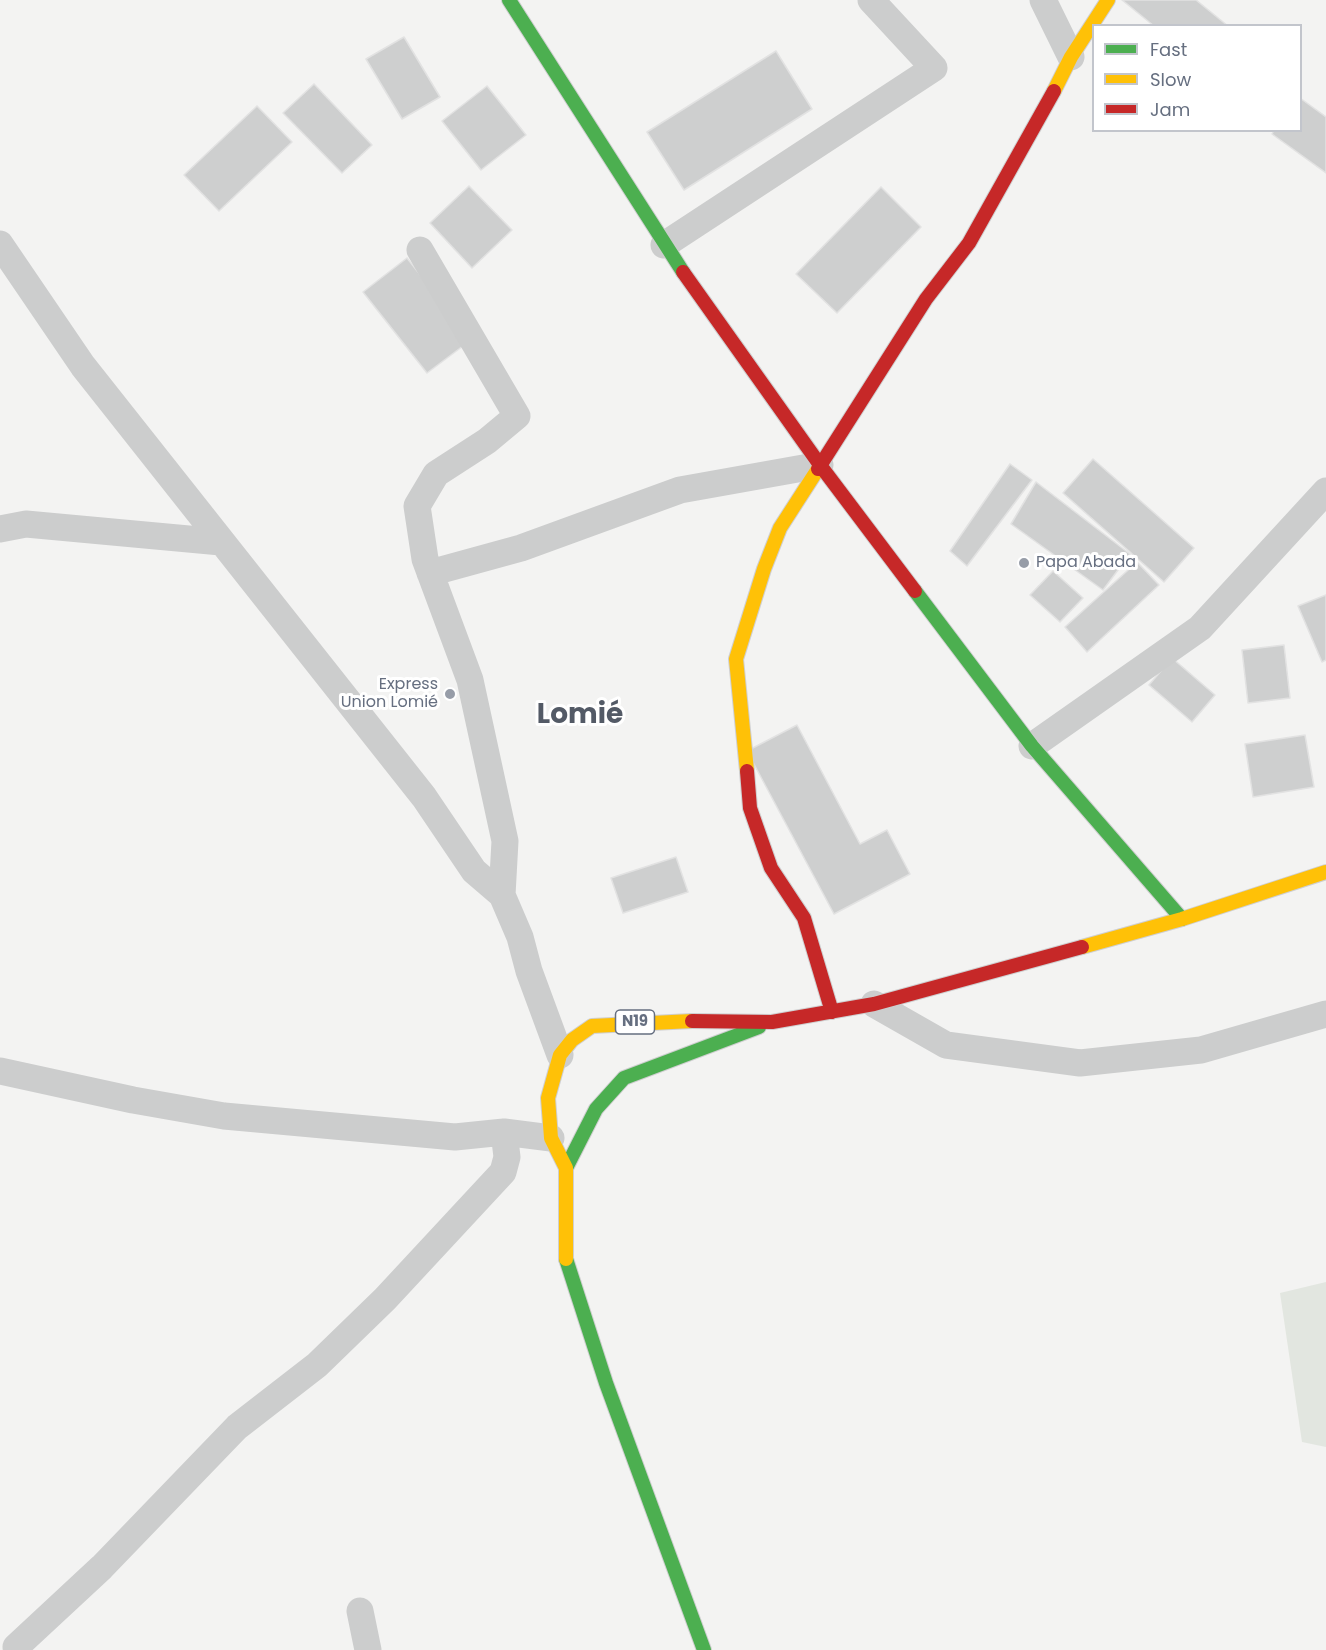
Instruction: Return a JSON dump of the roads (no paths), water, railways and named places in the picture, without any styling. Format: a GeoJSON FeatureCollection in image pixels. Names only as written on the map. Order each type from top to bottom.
{"type":"FeatureCollection","features":[{"type":"Feature","properties":{"kind":"main road"},"geometry":{"type":"LineString","coordinates":[[509,0],[664,245],[820,465],[1032,746],[1182,919]]}},
{"type":"Feature","properties":{"kind":"main road"},"geometry":{"type":"LineString","coordinates":[[1092,24],[1108,0]]}},
{"type":"Feature","properties":{"kind":"main road"},"geometry":{"type":"LineString","coordinates":[[831,1012],[804,918],[771,868],[750,808],[736,659],[764,569],[780,528],[926,300],[969,243],[1049,102],[1071,57],[1092,25]]}},
{"type":"Feature","properties":{"kind":"main road","name":"N19"},"geometry":{"type":"LineString","coordinates":[[704,1650],[606,1383],[566,1258],[568,1224],[566,1168],[551,1138],[548,1098],[560,1055],[572,1040],[592,1026],[717,1020],[772,1022],[874,1004],[1182,919],[1326,872]]}},
{"type":"Feature","properties":{"kind":"main road"},"geometry":{"type":"LineString","coordinates":[[566,1168],[596,1109],[624,1078],[772,1022]]}},
{"type":"Feature","properties":{"kind":"street"},"geometry":{"type":"LineString","coordinates":[[664,245],[934,68],[871,0]]}},
{"type":"Feature","properties":{"kind":"street"},"geometry":{"type":"LineString","coordinates":[[1042,0],[1071,57]]}},
{"type":"Feature","properties":{"kind":"street"},"geometry":{"type":"LineString","coordinates":[[0,244],[83,366],[424,797],[474,871],[502,895],[520,937],[529,971],[560,1055]]}},
{"type":"Feature","properties":{"kind":"street"},"geometry":{"type":"LineString","coordinates":[[420,250],[517,416],[487,441],[436,474],[417,506],[425,559],[472,692],[505,841],[502,895]]}},
{"type":"Feature","properties":{"kind":"street"},"geometry":{"type":"LineString","coordinates":[[430,573],[521,548],[680,490],[820,465]]}},
{"type":"Feature","properties":{"kind":"street"},"geometry":{"type":"LineString","coordinates":[[1032,746],[1200,628],[1326,491]]}},
{"type":"Feature","properties":{"kind":"street"},"geometry":{"type":"LineString","coordinates":[[0,529],[26,524],[221,542]]}},
{"type":"Feature","properties":{"kind":"street"},"geometry":{"type":"LineString","coordinates":[[874,1004],[946,1045],[1080,1063],[1201,1050],[1326,1014]]}},
{"type":"Feature","properties":{"kind":"street"},"geometry":{"type":"LineString","coordinates":[[0,1071],[133,1100],[224,1116],[455,1137],[504,1132],[551,1138]]}},
{"type":"Feature","properties":{"kind":"street"},"geometry":{"type":"LineString","coordinates":[[16,1647],[102,1567],[237,1427],[317,1365],[385,1299],[503,1172],[507,1157],[504,1132]]}},
{"type":"Feature","properties":{"kind":"street"},"geometry":{"type":"LineString","coordinates":[[360,1611],[368,1650]]}},
{"type":"Feature","properties":{"kind":"place","name":"Papa Abada"},"geometry":{"type":"Point","coordinates":[1024,563]}},
{"type":"Feature","properties":{"kind":"place","name":"Express Union Lomié"},"geometry":{"type":"Point","coordinates":[450,694]}},
{"type":"Feature","properties":{"kind":"district","name":"Lomié"},"geometry":{"type":"Point","coordinates":[580,716]}}]}
